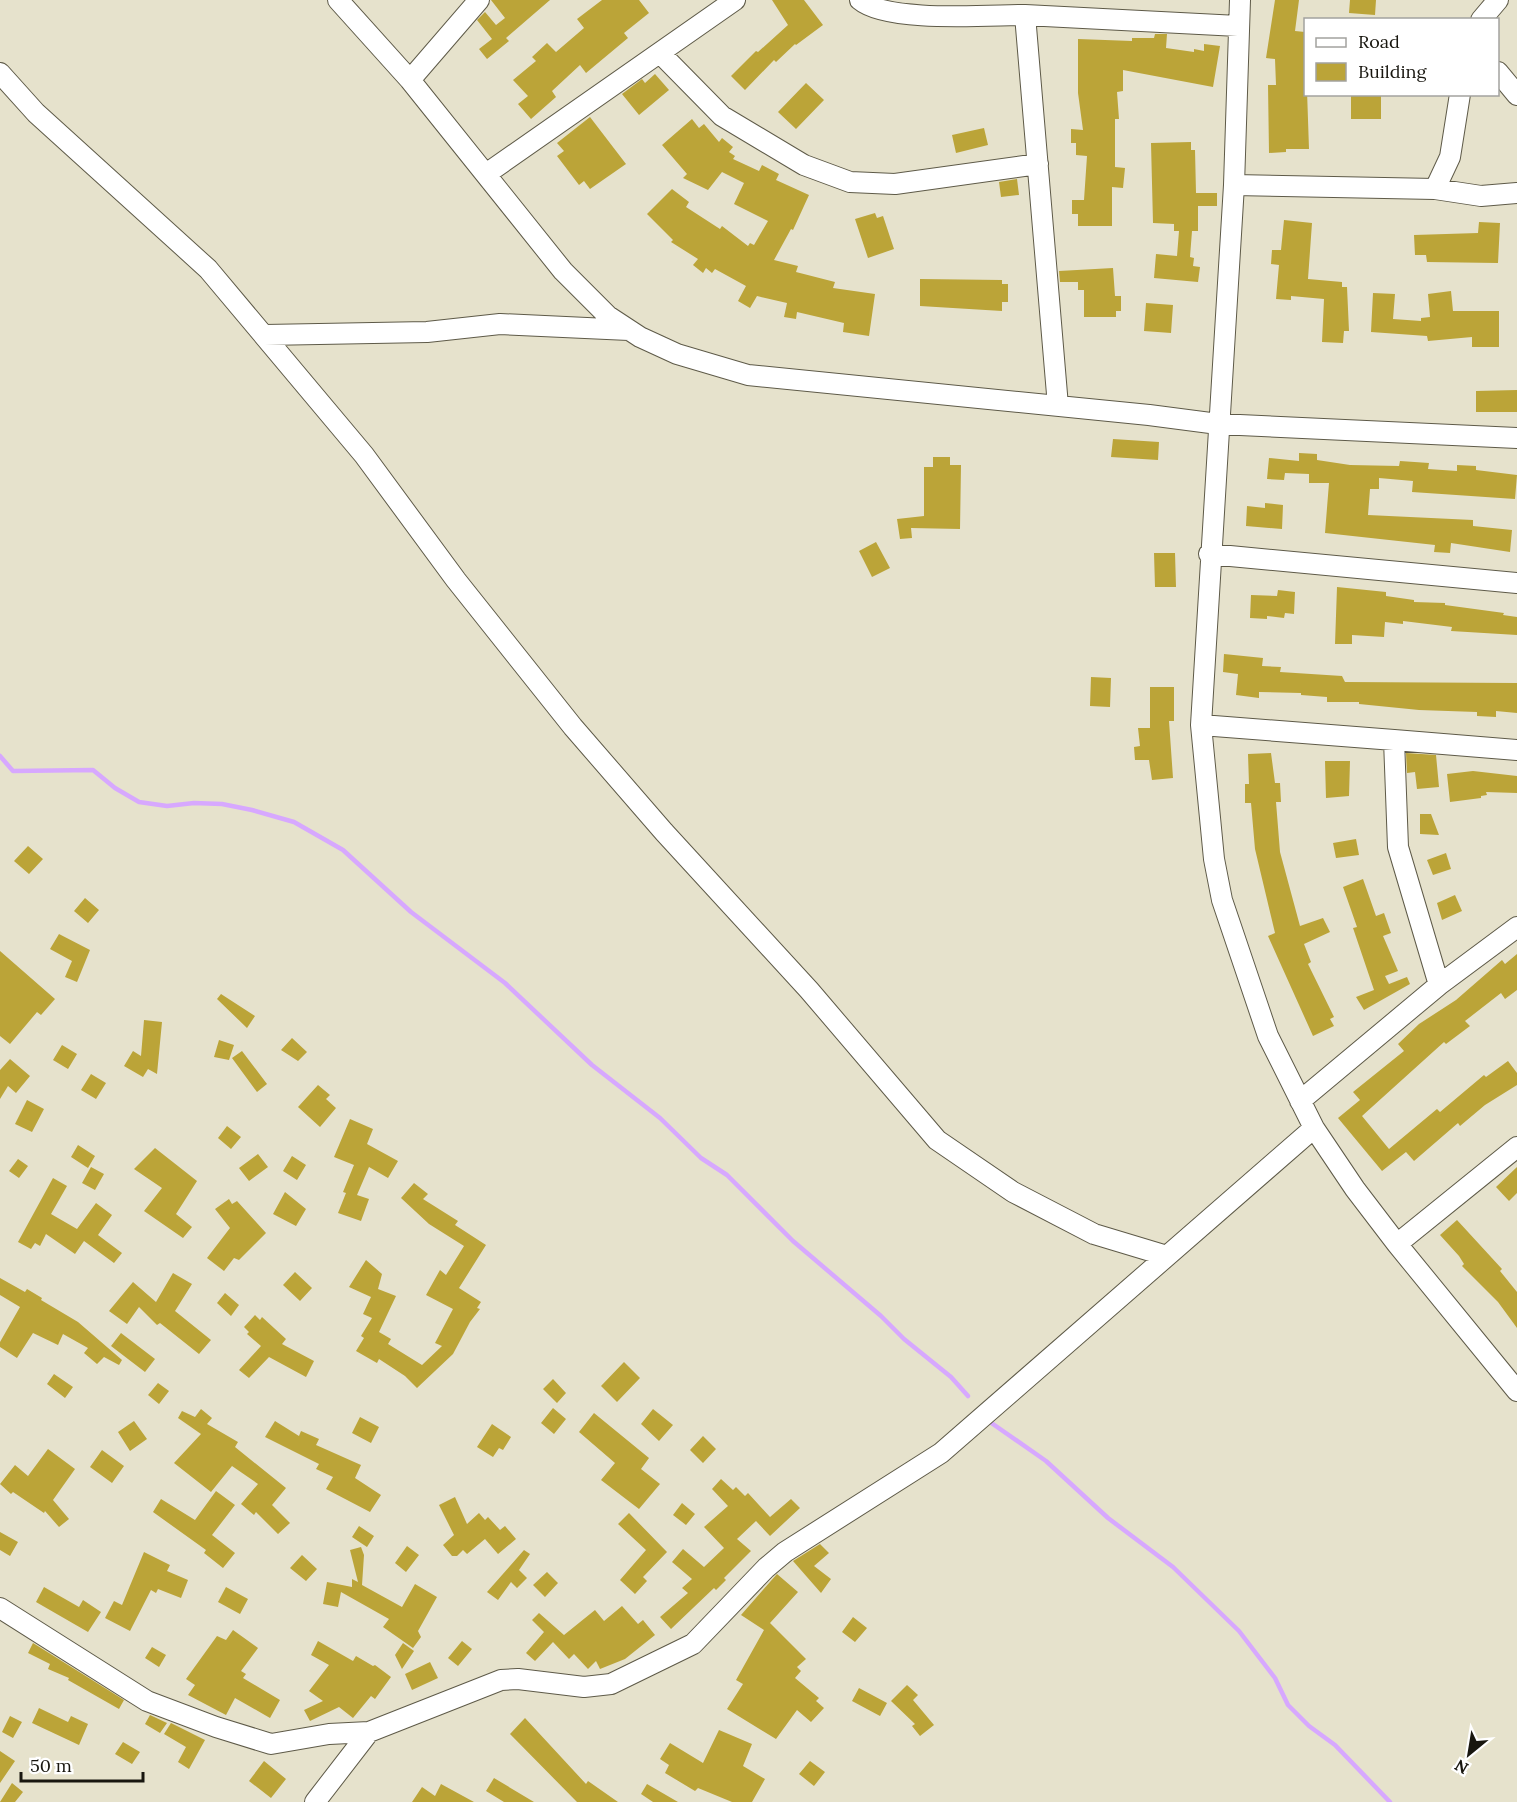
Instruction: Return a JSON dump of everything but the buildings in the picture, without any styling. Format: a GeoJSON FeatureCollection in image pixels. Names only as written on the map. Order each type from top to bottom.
{"type":"FeatureCollection","features":[{"type":"Feature","properties":{"kind":"street"},"geometry":{"type":"LineString","coordinates":[[338,0],[410,80],[563,271],[608,316],[629,330],[676,354],[748,375],[1218,424],[1517,438]]}},
{"type":"Feature","properties":{"kind":"street"},"geometry":{"type":"LineString","coordinates":[[410,80],[479,0]]}},
{"type":"Feature","properties":{"kind":"street"},"geometry":{"type":"LineString","coordinates":[[486,174],[735,0]]}},
{"type":"Feature","properties":{"kind":"street"},"geometry":{"type":"LineString","coordinates":[[860,0],[884,12],[907,15],[1025,15],[1074,8],[1238,26]]}},
{"type":"Feature","properties":{"kind":"street"},"geometry":{"type":"LineString","coordinates":[[1240,0],[1234,185],[1209,554],[1201,725],[1209,822],[1222,900],[1268,1036],[1314,1128],[1355,1189],[1397,1244],[1517,1391]]}},
{"type":"Feature","properties":{"kind":"street"},"geometry":{"type":"LineString","coordinates":[[1483,18],[1498,0]]}},
{"type":"Feature","properties":{"kind":"street"},"geometry":{"type":"LineString","coordinates":[[1025,15],[1058,406]]}},
{"type":"Feature","properties":{"kind":"street"},"geometry":{"type":"LineString","coordinates":[[660,53],[722,116],[804,165],[850,182],[895,184],[1038,164]]}},
{"type":"Feature","properties":{"kind":"street"},"geometry":{"type":"LineString","coordinates":[[0,73],[36,112],[208,269],[364,455],[456,580],[573,727],[664,832],[809,990],[937,1140],[1013,1192],[1094,1234],[1167,1256]]}},
{"type":"Feature","properties":{"kind":"street"},"geometry":{"type":"LineString","coordinates":[[1499,74],[1517,95]]}},
{"type":"Feature","properties":{"kind":"street"},"geometry":{"type":"LineString","coordinates":[[1435,189],[1450,157],[1460,96]]}},
{"type":"Feature","properties":{"kind":"street"},"geometry":{"type":"LineString","coordinates":[[1234,185],[1435,189],[1480,196],[1517,193]]}},
{"type":"Feature","properties":{"kind":"street"},"geometry":{"type":"LineString","coordinates":[[265,335],[427,332],[500,324],[629,330]]}},
{"type":"Feature","properties":{"kind":"street"},"geometry":{"type":"LineString","coordinates":[[1209,554],[1517,583]]}},
{"type":"Feature","properties":{"kind":"street"},"geometry":{"type":"LineString","coordinates":[[1201,725],[1517,750]]}},
{"type":"Feature","properties":{"kind":"street"},"geometry":{"type":"LineString","coordinates":[[1394,740],[1398,847],[1439,985]]}},
{"type":"Feature","properties":{"kind":"street"},"geometry":{"type":"LineString","coordinates":[[1300,1101],[1439,985],[1517,927]]}},
{"type":"Feature","properties":{"kind":"street"},"geometry":{"type":"LineString","coordinates":[[0,1608],[147,1701],[216,1727],[271,1744],[329,1734],[369,1732],[501,1680],[518,1678],[595,1688],[611,1684],[677,1654],[693,1644],[759,1575],[785,1552],[941,1453],[1314,1128]]}},
{"type":"Feature","properties":{"kind":"street"},"geometry":{"type":"LineString","coordinates":[[1397,1244],[1517,1147]]}},
{"type":"Feature","properties":{"kind":"street"},"geometry":{"type":"LineString","coordinates":[[320,1799],[369,1732]]}},
{"type":"Feature","properties":{"kind":"waterway"},"geometry":{"type":"LineString","coordinates":[[0,756],[13,771],[93,770],[115,788],[139,802],[167,806],[194,803],[222,804],[252,810],[294,822],[343,850],[411,912],[505,983],[592,1065],[660,1118],[701,1158],[727,1175],[793,1241],[881,1316],[904,1339],[951,1377],[968,1396]]}},
{"type":"Feature","properties":{"kind":"waterway"},"geometry":{"type":"LineString","coordinates":[[990,1422],[1046,1461],[1108,1518],[1173,1567],[1239,1631],[1275,1678],[1288,1705],[1309,1726],[1335,1745],[1390,1802]]}}]}
